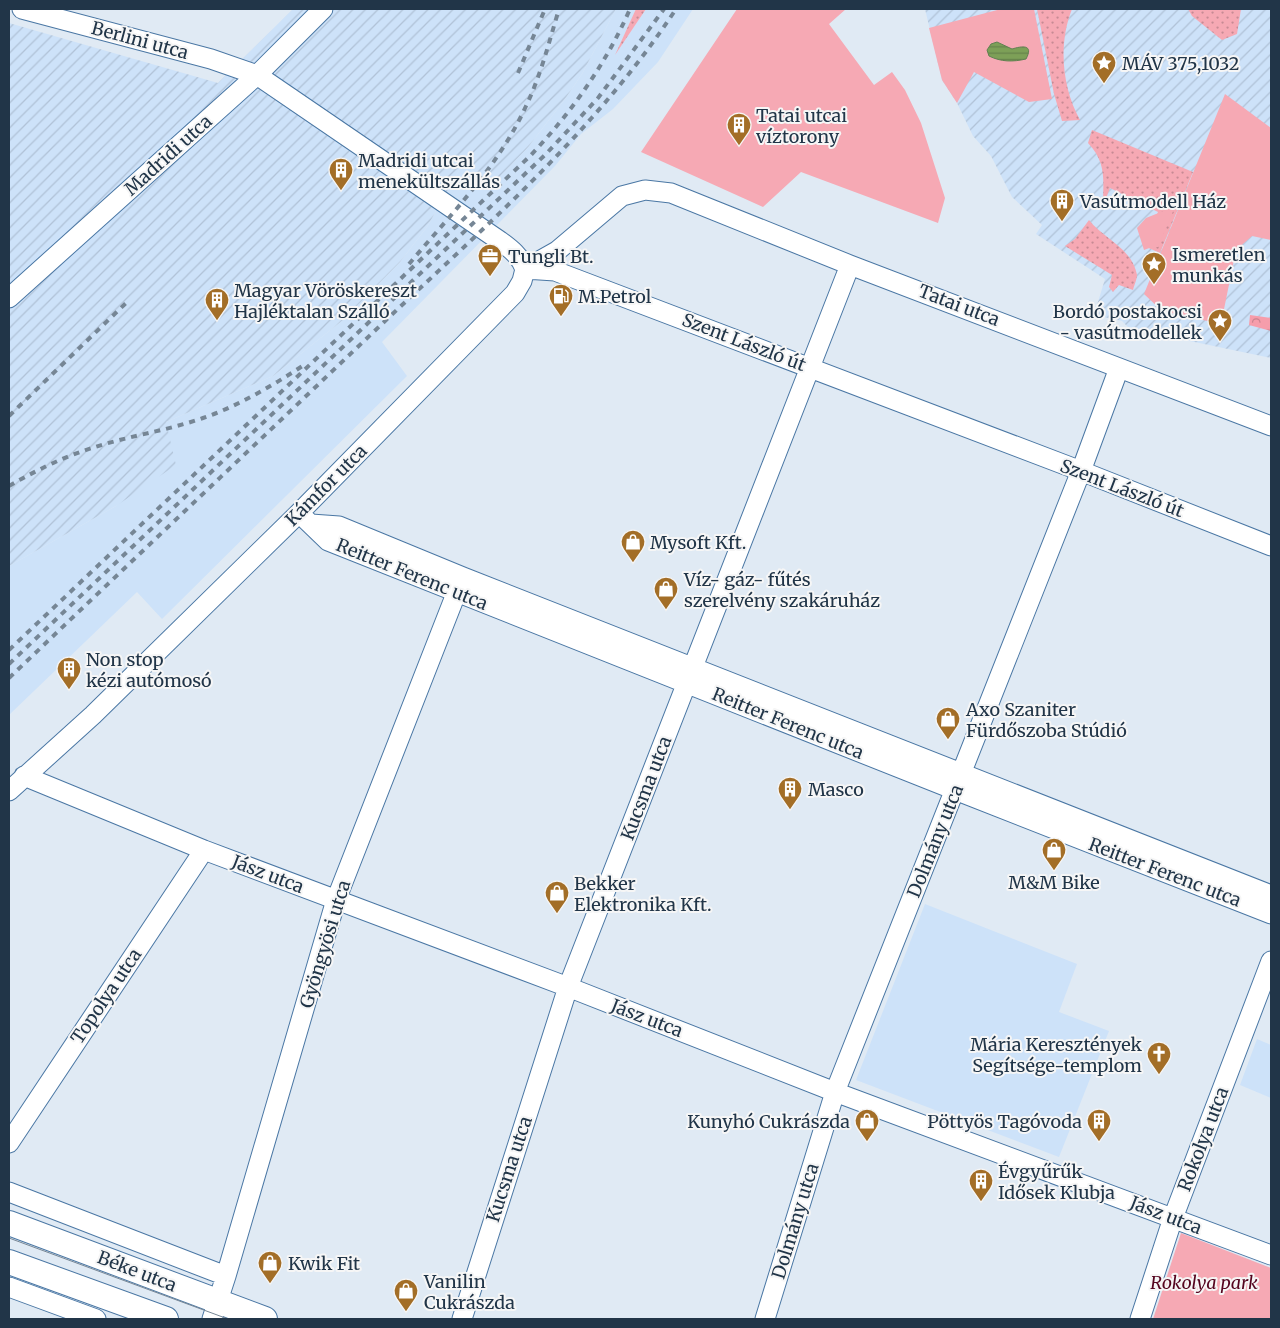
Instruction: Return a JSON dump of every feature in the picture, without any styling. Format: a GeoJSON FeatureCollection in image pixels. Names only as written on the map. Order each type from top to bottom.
{"type":"FeatureCollection","features":[{"type":"Feature","properties":{"kind":"main road","name":"Béke utca"},"geometry":{"type":"LineString","coordinates":[[9,1223],[215,1310],[265,1319]]}},
{"type":"Feature","properties":{"kind":"main road","name":"Béke utca"},"geometry":{"type":"LineString","coordinates":[[9,1262],[166,1319]]}},
{"type":"Feature","properties":{"kind":"street","name":"Berlini utca"},"geometry":{"type":"LineString","coordinates":[[22,9],[211,59],[257,75]]}},
{"type":"Feature","properties":{"kind":"street","name":"Madridi utca"},"geometry":{"type":"LineString","coordinates":[[9,298],[257,75],[323,9]]}},
{"type":"Feature","properties":{"kind":"street"},"geometry":{"type":"LineString","coordinates":[[257,75],[500,241],[516,254],[522,261],[525,269]]}},
{"type":"Feature","properties":{"kind":"street","name":"Tatai utca"},"geometry":{"type":"LineString","coordinates":[[525,269],[557,252],[622,196],[645,190],[671,193],[1271,426]]}},
{"type":"Feature","properties":{"kind":"street","name":"Kucsma utca"},"geometry":{"type":"LineString","coordinates":[[462,1319],[568,987],[850,264]]}},
{"type":"Feature","properties":{"kind":"street","name":"Szent László út"},"geometry":{"type":"LineString","coordinates":[[525,269],[555,271],[1081,471],[1271,546]]}},
{"type":"Feature","properties":{"kind":"street","name":"Kámfor utca"},"geometry":{"type":"LineString","coordinates":[[9,791],[305,518],[515,294],[522,282],[525,269]]}},
{"type":"Feature","properties":{"kind":"street","name":"Dolmány utca"},"geometry":{"type":"LineString","coordinates":[[765,1319],[835,1092],[1081,471],[1119,368]]}},
{"type":"Feature","properties":{"kind":"street","name":"Reitter Ferenc utca"},"geometry":{"type":"LineString","coordinates":[[305,518],[339,526],[460,585],[958,782],[1271,914]]}},
{"type":"Feature","properties":{"kind":"street","name":"Gyöngyösi utca"},"geometry":{"type":"LineString","coordinates":[[215,1310],[336,900],[460,585]]}},
{"type":"Feature","properties":{"kind":"street","name":"Jász utca"},"geometry":{"type":"LineString","coordinates":[[24,776],[204,850],[568,987],[835,1092],[1271,1255]]}},
{"type":"Feature","properties":{"kind":"street","name":"Reitter Ferenc utca"},"geometry":{"type":"LineString","coordinates":[[958,782],[1271,895]]}},
{"type":"Feature","properties":{"kind":"street","name":"Topolya utca"},"geometry":{"type":"LineString","coordinates":[[9,1143],[204,850]]}},
{"type":"Feature","properties":{"kind":"street","name":"Rokolya utca"},"geometry":{"type":"LineString","coordinates":[[1140,1319],[1173,1218],[1271,960]]}},
{"type":"Feature","properties":{"kind":"street","name":"Béke utca"},"geometry":{"type":"LineString","coordinates":[[9,1192],[226,1276]]}},
{"type":"Feature","properties":{"kind":"street"},"geometry":{"type":"LineString","coordinates":[[9,1287],[96,1319]]}},
{"type":"Feature","properties":{"kind":"shaded area"},"geometry":{"type":"Polygon","coordinates":[[[293,9],[616,9],[582,74],[565,99],[529,146],[492,185],[463,163],[427,227],[400,262],[343,320],[273,376],[166,422],[176,465],[116,506],[9,566],[9,23],[218,83],[293,9]]]}},
{"type":"Feature","properties":{"kind":"shaded area"},"geometry":{"type":"Polygon","coordinates":[[[616,9],[636,9],[617,51],[646,9],[693,9],[658,62],[613,109],[581,134],[555,166],[382,342],[407,376],[162,619],[137,592],[9,715],[9,566],[116,506],[166,422],[273,376],[343,320],[400,262],[427,227],[463,163],[492,185],[529,146],[565,99],[582,74],[616,9]]]}},
{"type":"Feature","properties":{"kind":"shaded area"},"geometry":{"type":"Polygon","coordinates":[[[925,9],[1271,9],[1271,358],[1142,331],[1128,327],[1122,321],[1094,315],[1105,279],[1036,234],[1042,225],[1012,197],[991,156],[973,136],[957,103],[942,80],[925,9]]]}},
{"type":"Feature","properties":{"kind":"shaded area"},"geometry":{"type":"Polygon","coordinates":[[[997,42],[1012,49],[1028,48],[1029,51],[1026,59],[1007,61],[989,56],[987,50],[991,44],[997,42]]]}},
{"type":"Feature","properties":{"kind":"shaded area"},"geometry":{"type":"Polygon","coordinates":[[[925,904],[1077,964],[1059,1012],[1109,1031],[1059,1157],[856,1080],[925,904]]]}},
{"type":"Feature","properties":{"kind":"shaded area"},"geometry":{"type":"Polygon","coordinates":[[[1257,1039],[1271,1045],[1271,1098],[1240,1085],[1257,1039]]]}},
{"type":"Feature","properties":{"kind":"green space"},"geometry":{"type":"Polygon","coordinates":[[[636,9],[646,9],[615,55],[635,11],[636,9]]]}},
{"type":"Feature","properties":{"kind":"green space"},"geometry":{"type":"Polygon","coordinates":[[[737,9],[846,9],[829,24],[874,85],[892,72],[905,90],[921,123],[945,198],[938,223],[801,172],[763,207],[641,152],[737,9]]]}},
{"type":"Feature","properties":{"kind":"green space"},"geometry":{"type":"Polygon","coordinates":[[[1001,9],[1034,9],[1052,99],[1029,102],[974,72],[957,103],[942,80],[929,28],[1001,9]]]}},
{"type":"Feature","properties":{"kind":"green space"},"geometry":{"type":"Polygon","coordinates":[[[1037,9],[1072,9],[1065,37],[1064,66],[1069,94],[1080,120],[1062,121],[1054,94],[1037,9]]]}},
{"type":"Feature","properties":{"kind":"green space"},"geometry":{"type":"Polygon","coordinates":[[[1188,9],[1241,9],[1237,34],[1222,40],[1192,16],[1188,9]]]}},
{"type":"Feature","properties":{"kind":"green space"},"geometry":{"type":"Polygon","coordinates":[[[1225,94],[1271,128],[1271,240],[1252,236],[1236,250],[1221,324],[1162,311],[1144,294],[1225,94]]]}},
{"type":"Feature","properties":{"kind":"green space"},"geometry":{"type":"Polygon","coordinates":[[[1092,130],[1193,172],[1160,253],[1144,246],[1158,212],[1110,188],[1103,206],[1103,172],[1094,150],[1088,143],[1092,130]]]}},
{"type":"Feature","properties":{"kind":"green space"},"geometry":{"type":"Polygon","coordinates":[[[1171,208],[1174,209],[1158,247],[1144,250],[1137,228],[1146,218],[1171,208]]]}},
{"type":"Feature","properties":{"kind":"green space"},"geometry":{"type":"Polygon","coordinates":[[[1089,220],[1130,258],[1137,275],[1133,290],[1119,285],[1113,292],[1109,287],[1112,275],[1065,246],[1075,239],[1089,220]]]}},
{"type":"Feature","properties":{"kind":"green space"},"geometry":{"type":"Polygon","coordinates":[[[1250,315],[1271,318],[1271,331],[1249,325],[1250,315]]]}},
{"type":"Feature","properties":{"kind":"green space","name":"Rokolya park"},"geometry":{"type":"Polygon","coordinates":[[[1181,1233],[1271,1268],[1271,1319],[1153,1319],[1181,1233]]]}},
{"type":"Feature","properties":{"kind":"tram line"},"geometry":{"type":"LineString","coordinates":[[9,1238],[228,1319]]}},
{"type":"Feature","properties":{"kind":"railway"},"geometry":{"type":"LineString","coordinates":[[518,73],[545,9]]}},
{"type":"Feature","properties":{"kind":"railway"},"geometry":{"type":"LineString","coordinates":[[409,264],[473,189],[515,128],[536,82],[559,9]]}},
{"type":"Feature","properties":{"kind":"railway"},"geometry":{"type":"LineString","coordinates":[[9,650],[530,156],[560,123],[599,68],[630,9]]}},
{"type":"Feature","properties":{"kind":"railway"},"geometry":{"type":"LineString","coordinates":[[9,664],[546,154],[598,98],[664,9]]}},
{"type":"Feature","properties":{"kind":"railway"},"geometry":{"type":"LineString","coordinates":[[9,678],[540,173],[612,95],[676,9]]}},
{"type":"Feature","properties":{"kind":"railway"},"geometry":{"type":"LineString","coordinates":[[9,416],[127,302]]}},
{"type":"Feature","properties":{"kind":"railway"},"geometry":{"type":"LineString","coordinates":[[9,486],[49,465],[81,452],[119,440],[189,423],[229,408],[255,395],[304,365]]}},
{"type":"Feature","properties":{"kind":"place","name":"MÁV 375,1032"},"geometry":{"type":"Point","coordinates":[1104,84]}},
{"type":"Feature","properties":{"kind":"place","name":"Tatai utcai víztorony"},"geometry":{"type":"Point","coordinates":[739,146]}},
{"type":"Feature","properties":{"kind":"place","name":"Madridi utcai menekültszállás"},"geometry":{"type":"Point","coordinates":[341,191]}},
{"type":"Feature","properties":{"kind":"place","name":"Vasútmodell Ház"},"geometry":{"type":"Point","coordinates":[1062,222]}},
{"type":"Feature","properties":{"kind":"place","name":"Tungli Bt."},"geometry":{"type":"Point","coordinates":[490,277]}},
{"type":"Feature","properties":{"kind":"place","name":"Ismeretlen munkás"},"geometry":{"type":"Point","coordinates":[1154,285]}},
{"type":"Feature","properties":{"kind":"place","name":"M.Petrol"},"geometry":{"type":"Point","coordinates":[561,317]}},
{"type":"Feature","properties":{"kind":"place","name":"Magyar Vöröskereszt Hajléktalan Szálló"},"geometry":{"type":"Point","coordinates":[217,321]}},
{"type":"Feature","properties":{"kind":"place","name":"Bordó postakocsi - vasútmodellek"},"geometry":{"type":"Point","coordinates":[1220,342]}},
{"type":"Feature","properties":{"kind":"place","name":"Mysoft Kft."},"geometry":{"type":"Point","coordinates":[633,563]}},
{"type":"Feature","properties":{"kind":"place","name":"Víz- gáz- fűtés szerelvény szakáruház"},"geometry":{"type":"Point","coordinates":[666,610]}},
{"type":"Feature","properties":{"kind":"place","name":"Non stop kézi autómosó"},"geometry":{"type":"Point","coordinates":[69,690]}},
{"type":"Feature","properties":{"kind":"place","name":"Axo Szaniter Fürdőszoba Stúdió"},"geometry":{"type":"Point","coordinates":[948,740]}},
{"type":"Feature","properties":{"kind":"place","name":"Masco"},"geometry":{"type":"Point","coordinates":[790,810]}},
{"type":"Feature","properties":{"kind":"place","name":"M&M Bike"},"geometry":{"type":"Point","coordinates":[1054,871]}},
{"type":"Feature","properties":{"kind":"place","name":"Bekker Elektronika Kft."},"geometry":{"type":"Point","coordinates":[557,914]}},
{"type":"Feature","properties":{"kind":"place","name":"Mária Keresztények Segítsége-templom"},"geometry":{"type":"Point","coordinates":[1159,1075]}},
{"type":"Feature","properties":{"kind":"place","name":"Kunyhó Cukrászda"},"geometry":{"type":"Point","coordinates":[867,1142]}},
{"type":"Feature","properties":{"kind":"place","name":"Pöttyös Tagóvoda"},"geometry":{"type":"Point","coordinates":[1099,1142]}},
{"type":"Feature","properties":{"kind":"place","name":"Évgyűrűk Idősek Klubja"},"geometry":{"type":"Point","coordinates":[981,1202]}},
{"type":"Feature","properties":{"kind":"place","name":"Kwik Fit"},"geometry":{"type":"Point","coordinates":[270,1284]}},
{"type":"Feature","properties":{"kind":"place","name":"Vanilin Cukrászda"},"geometry":{"type":"Point","coordinates":[406,1312]}}]}
